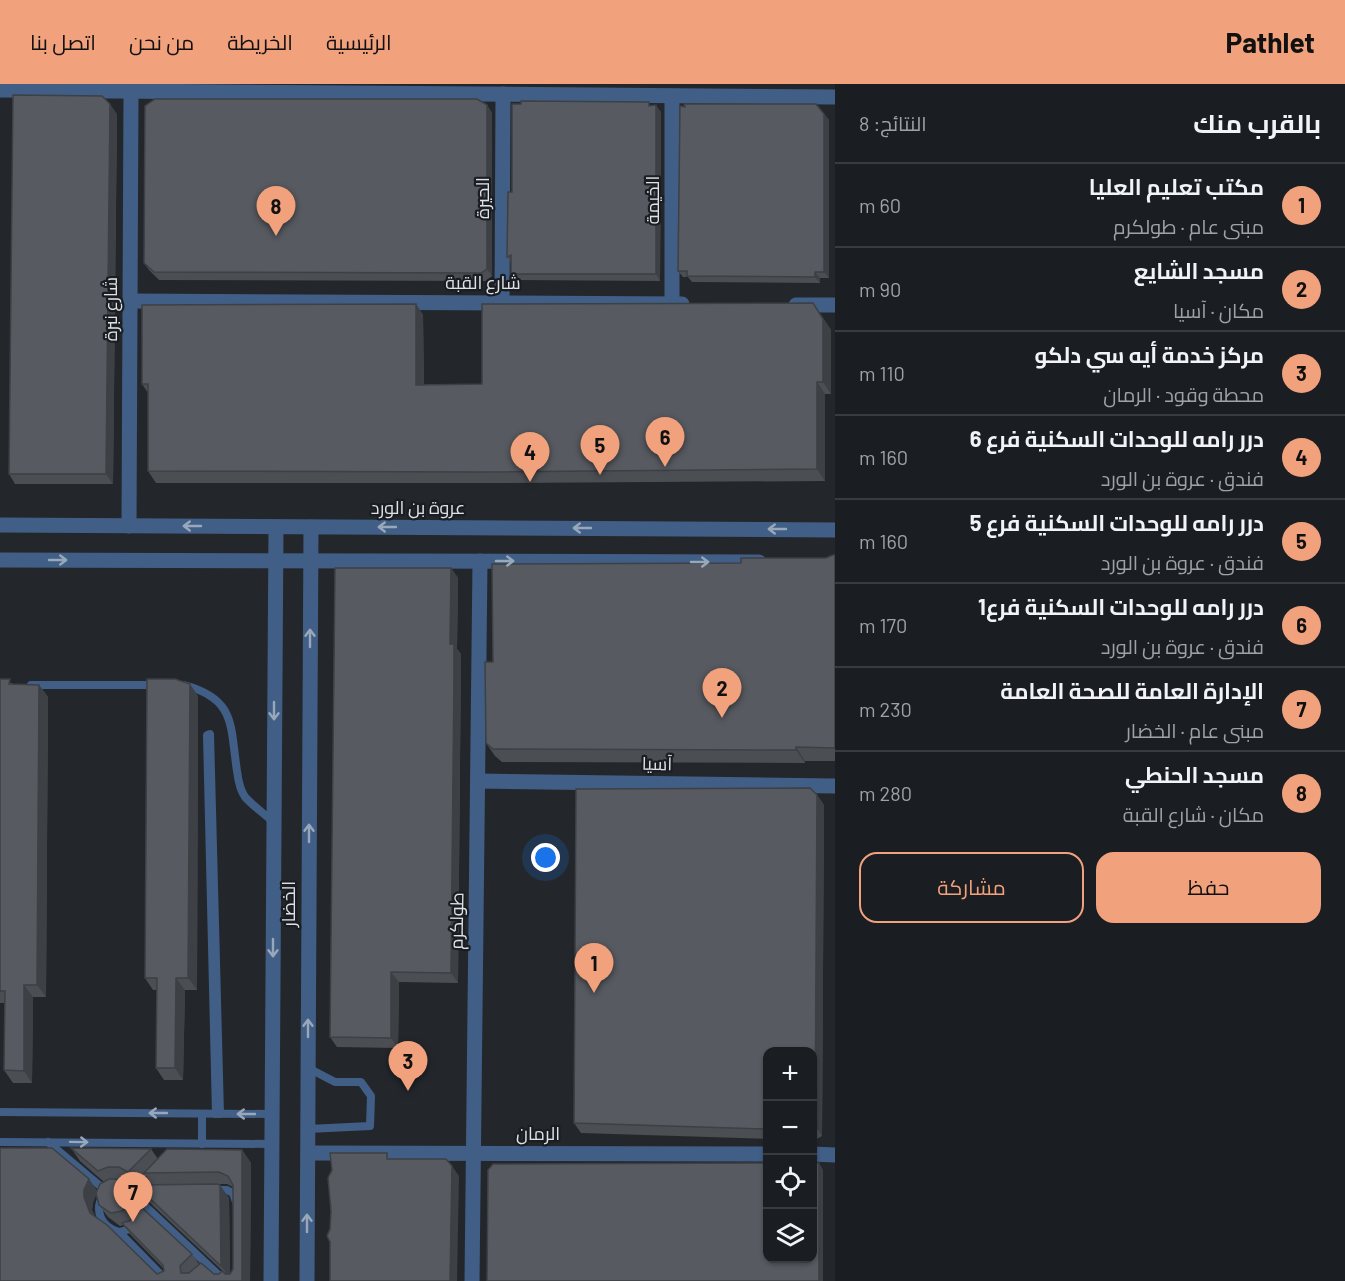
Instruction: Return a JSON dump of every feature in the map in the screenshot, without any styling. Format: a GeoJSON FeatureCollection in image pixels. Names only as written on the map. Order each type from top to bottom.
{"type":"FeatureCollection","features":[{"type":"Feature","properties":{"kind":"street"},"geometry":{"type":"LineString","coordinates":[[0,90],[131,92],[296,88],[503,94],[554,89],[672,97],[835,97]]}},
{"type":"Feature","properties":{"kind":"street","name":"شارع نبرة"},"geometry":{"type":"LineString","coordinates":[[129,526],[131,92]]}},
{"type":"Feature","properties":{"kind":"street","name":"الحيرة"},"geometry":{"type":"LineString","coordinates":[[502,302],[503,94]]}},
{"type":"Feature","properties":{"kind":"street","name":"الخيمة"},"geometry":{"type":"LineString","coordinates":[[672,97],[672,304]]}},
{"type":"Feature","properties":{"kind":"street","name":"شارع القبة"},"geometry":{"type":"LineString","coordinates":[[130,301],[695,304]]}},
{"type":"Feature","properties":{"kind":"street"},"geometry":{"type":"LineString","coordinates":[[777,305],[835,305]]}},
{"type":"Feature","properties":{"kind":"street","name":"عروة بن الورد"},"geometry":{"type":"LineString","coordinates":[[0,525],[835,530]]}},
{"type":"Feature","properties":{"kind":"street","name":"الخضار"},"geometry":{"type":"LineString","coordinates":[[271,1281],[276,527]]}},
{"type":"Feature","properties":{"kind":"street","name":"الخضار"},"geometry":{"type":"LineString","coordinates":[[307,1281],[311,527]]}},
{"type":"Feature","properties":{"kind":"street"},"geometry":{"type":"LineString","coordinates":[[0,560],[776,562]]}},
{"type":"Feature","properties":{"kind":"street","name":"طولكرم"},"geometry":{"type":"LineString","coordinates":[[472,1281],[480,561]]}},
{"type":"Feature","properties":{"kind":"street","name":"آسيا"},"geometry":{"type":"LineString","coordinates":[[478,781],[835,786]]}},
{"type":"Feature","properties":{"kind":"street","name":"الرمان"},"geometry":{"type":"LineString","coordinates":[[308,1153],[763,1154]]}},
{"type":"Feature","properties":{"kind":"street"},"geometry":{"type":"LineString","coordinates":[[817,1155],[835,1155]]}},
{"type":"Feature","properties":{"kind":"lane"},"geometry":{"type":"LineString","coordinates":[[23,685],[161,685]]}},
{"type":"Feature","properties":{"kind":"lane"},"geometry":{"type":"LineString","coordinates":[[173,685],[185,685],[203,690],[218,701],[229,714],[239,782],[245,796],[274,822]]}},
{"type":"Feature","properties":{"kind":"lane"},"geometry":{"type":"LineString","coordinates":[[210,734],[218,1114],[207,735],[210,734]]}},
{"type":"Feature","properties":{"kind":"lane"},"geometry":{"type":"LineString","coordinates":[[308,1068],[335,1082],[361,1082],[371,1096],[370,1126],[308,1128]]}},
{"type":"Feature","properties":{"kind":"lane"},"geometry":{"type":"LineString","coordinates":[[0,1113],[272,1114]]}},
{"type":"Feature","properties":{"kind":"lane"},"geometry":{"type":"LineString","coordinates":[[202,1114],[202,1144]]}},
{"type":"Feature","properties":{"kind":"lane"},"geometry":{"type":"LineString","coordinates":[[0,1142],[272,1144]]}},
{"type":"Feature","properties":{"kind":"lane"},"geometry":{"type":"LineString","coordinates":[[48,1142],[106,1191]]}},
{"type":"Feature","properties":{"kind":"lane"},"geometry":{"type":"LineString","coordinates":[[178,1152],[186,1143]]}},
{"type":"Feature","properties":{"kind":"lane"},"geometry":{"type":"LineString","coordinates":[[145,1206],[142,1220],[138,1225],[119,1232],[111,1230],[101,1219],[99,1205],[106,1191],[119,1185],[127,1186],[138,1192],[145,1206],[225,1281]]}},
{"type":"Feature","properties":{"kind":"lane"},"geometry":{"type":"LineString","coordinates":[[138,1192],[147,1188]]}},
{"type":"Feature","properties":{"kind":"lane"},"geometry":{"type":"LineString","coordinates":[[205,1190],[227,1190],[233,1193],[236,1198],[236,1210]]}},
{"type":"Feature","properties":{"kind":"lane"},"geometry":{"type":"LineString","coordinates":[[119,1232],[167,1281]]}},
{"type":"Feature","properties":{"kind":"lane"},"geometry":{"type":"LineString","coordinates":[[202,1274],[210,1267]]}},
{"type":"Feature","properties":{"kind":"building"},"geometry":{"type":"Polygon","coordinates":[[[13,95],[102,96],[110,104],[106,474],[9,474],[13,95]]]}},
{"type":"Feature","properties":{"kind":"building"},"geometry":{"type":"Polygon","coordinates":[[[155,99],[477,99],[487,105],[487,269],[481,273],[154,272],[144,263],[145,106],[155,99]]]}},
{"type":"Feature","properties":{"kind":"building"},"geometry":{"type":"Polygon","coordinates":[[[521,101],[649,102],[649,106],[656,105],[656,274],[511,274],[511,255],[507,257],[508,192],[512,192],[512,104],[521,104],[521,101]]]}},
{"type":"Feature","properties":{"kind":"building"},"geometry":{"type":"Polygon","coordinates":[[[684,104],[816,104],[824,114],[824,272],[815,272],[815,277],[687,276],[687,271],[678,271],[680,106],[685,107],[684,104]]]}},
{"type":"Feature","properties":{"kind":"building"},"geometry":{"type":"Polygon","coordinates":[[[813,303],[823,319],[823,382],[817,382],[817,469],[481,472],[148,471],[148,384],[142,384],[142,305],[416,304],[416,385],[482,384],[482,304],[813,303]]]}},
{"type":"Feature","properties":{"kind":"building"},"geometry":{"type":"Polygon","coordinates":[[[835,555],[835,748],[796,747],[796,750],[493,749],[486,743],[485,662],[493,662],[492,564],[741,563],[741,558],[826,558],[835,555]]]}},
{"type":"Feature","properties":{"kind":"building"},"geometry":{"type":"Polygon","coordinates":[[[335,568],[451,568],[450,644],[454,644],[454,675],[451,973],[391,972],[391,1038],[330,1037],[335,568]]]}},
{"type":"Feature","properties":{"kind":"building"},"geometry":{"type":"Polygon","coordinates":[[[0,679],[10,679],[9,684],[39,685],[37,985],[24,985],[24,1071],[4,1070],[5,991],[0,991],[0,679]]]}},
{"type":"Feature","properties":{"kind":"building"},"geometry":{"type":"Polygon","coordinates":[[[147,679],[175,679],[190,684],[188,978],[176,978],[175,1068],[156,1068],[157,978],[145,978],[147,679]]]}},
{"type":"Feature","properties":{"kind":"building"},"geometry":{"type":"Polygon","coordinates":[[[810,788],[817,795],[815,1047],[763,1047],[763,1129],[574,1123],[576,789],[810,788]]]}},
{"type":"Feature","properties":{"kind":"building"},"geometry":{"type":"Polygon","coordinates":[[[0,1148],[52,1148],[89,1179],[84,1190],[84,1197],[90,1213],[107,1225],[157,1274],[164,1271],[163,1265],[122,1223],[129,1221],[138,1213],[140,1206],[192,1254],[180,1266],[181,1273],[189,1273],[201,1263],[214,1274],[222,1271],[230,1274],[233,1269],[233,1185],[228,1176],[219,1172],[144,1173],[167,1149],[242,1150],[242,1281],[0,1281],[0,1148]]]}},
{"type":"Feature","properties":{"kind":"building"},"geometry":{"type":"Polygon","coordinates":[[[71,1148],[151,1149],[128,1172],[119,1167],[108,1167],[98,1171],[71,1148]]]}},
{"type":"Feature","properties":{"kind":"building"},"geometry":{"type":"Polygon","coordinates":[[[330,1153],[387,1153],[387,1159],[446,1159],[452,1166],[450,1281],[330,1281],[330,1242],[327,1236],[330,1229],[331,1211],[328,1178],[332,1170],[330,1153]]]}},
{"type":"Feature","properties":{"kind":"building"},"geometry":{"type":"Polygon","coordinates":[[[763,1163],[763,1263],[817,1263],[817,1163],[819,1163],[819,1281],[487,1281],[488,1170],[493,1164],[763,1163]]]}},
{"type":"Feature","properties":{"kind":"building"},"geometry":{"type":"Polygon","coordinates":[[[109,1179],[116,1179],[123,1183],[128,1190],[130,1198],[128,1205],[122,1211],[111,1213],[99,1205],[96,1193],[100,1184],[109,1179]]]}},
{"type":"Feature","properties":{"kind":"building"},"geometry":{"type":"Polygon","coordinates":[[[139,1185],[220,1185],[221,1266],[140,1189],[139,1185]]]}},
{"type":"Feature","properties":{"kind":"place","name":"مسجد الحنطي"},"geometry":{"type":"Point","coordinates":[276,236]}},
{"type":"Feature","properties":{"kind":"place","name":"درر رامه للوحدات السكنية فرع1"},"geometry":{"type":"Point","coordinates":[665,467]}},
{"type":"Feature","properties":{"kind":"place","name":"درر رامه للوحدات السكنية فرع 5"},"geometry":{"type":"Point","coordinates":[600,475]}},
{"type":"Feature","properties":{"kind":"place","name":"درر رامه للوحدات السكنية فرع 6"},"geometry":{"type":"Point","coordinates":[530,482]}},
{"type":"Feature","properties":{"kind":"place","name":"مسجد الشايع"},"geometry":{"type":"Point","coordinates":[722,718]}},
{"type":"Feature","properties":{"kind":"place","name":"مكتب تعليم العليا"},"geometry":{"type":"Point","coordinates":[594,993]}},
{"type":"Feature","properties":{"kind":"place","name":"مركز خدمة أيه سي دلكو"},"geometry":{"type":"Point","coordinates":[408,1091]}},
{"type":"Feature","properties":{"kind":"place","name":"الإدارة العامة للصحة العامة"},"geometry":{"type":"Point","coordinates":[133,1222]}}]}
